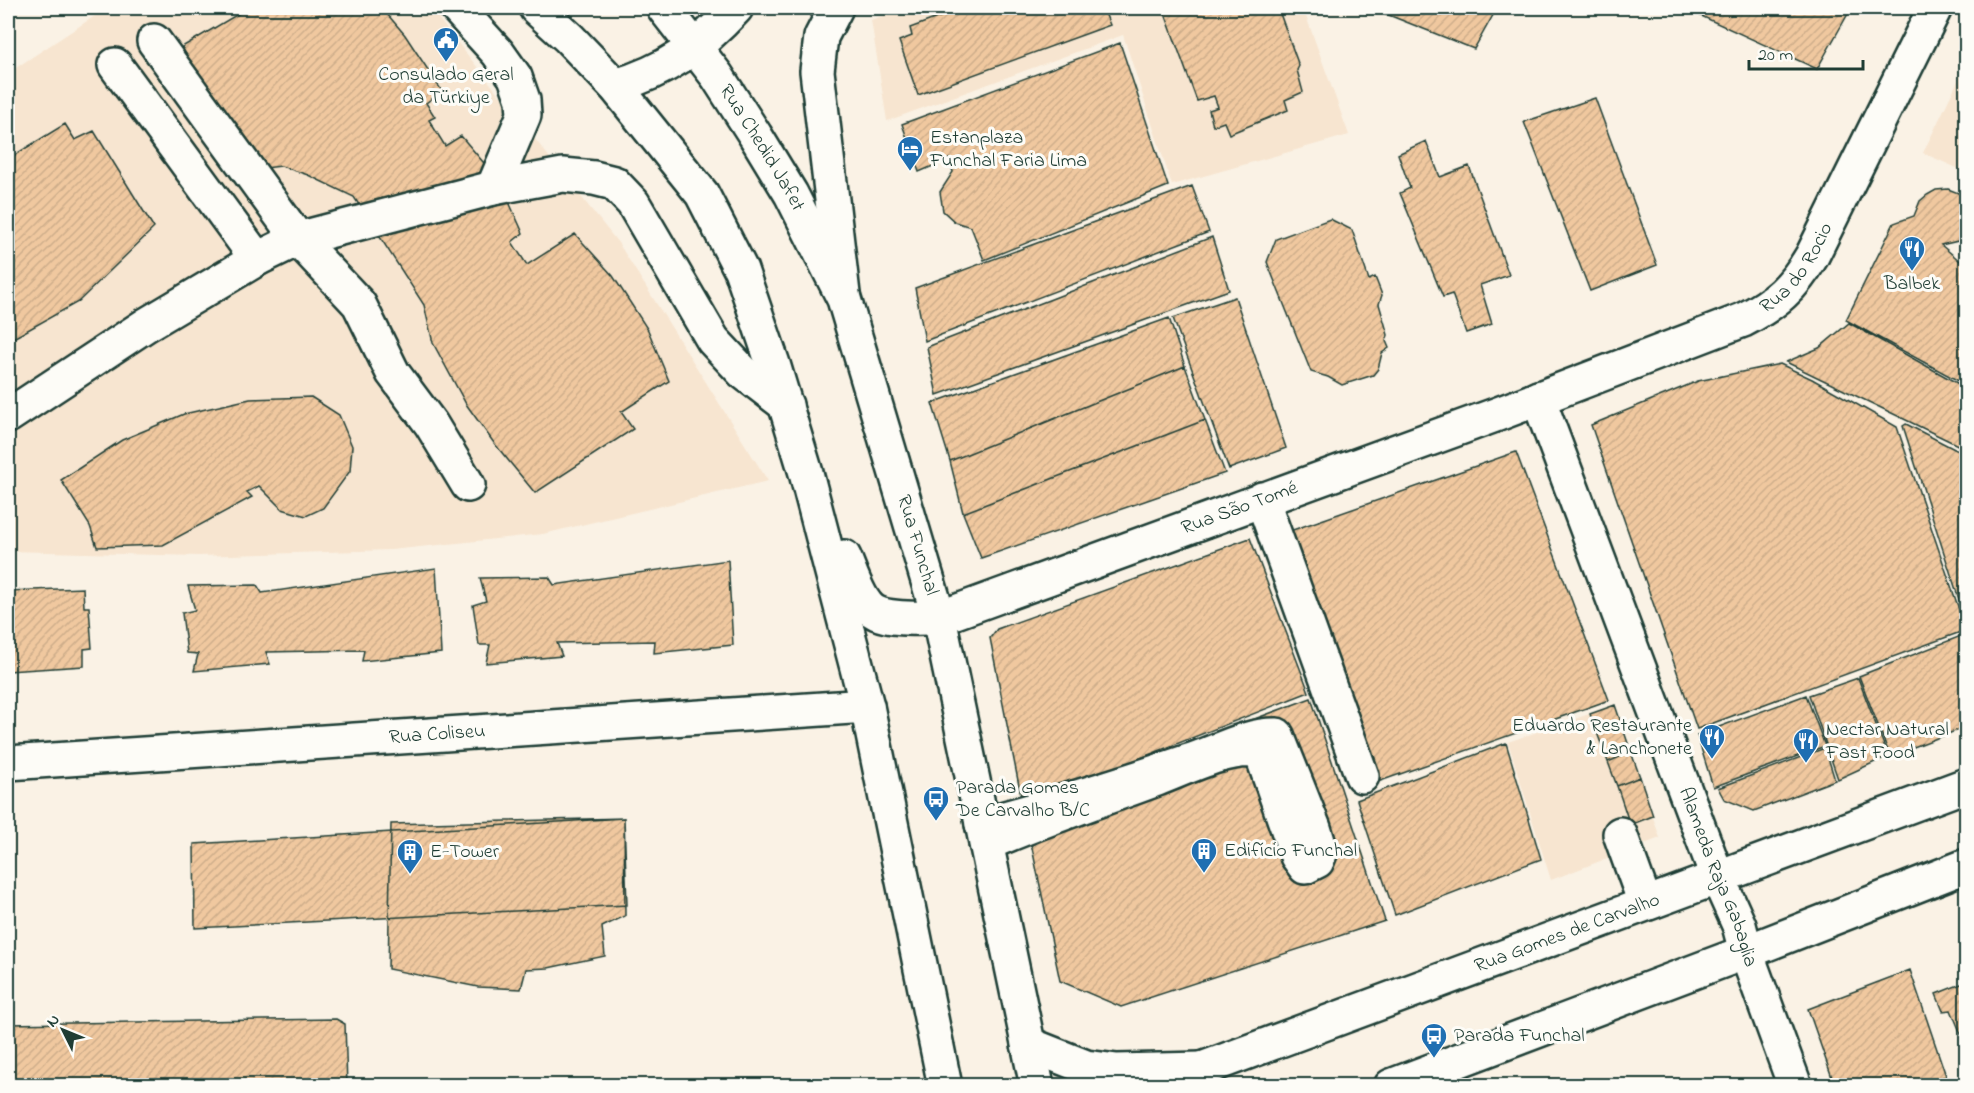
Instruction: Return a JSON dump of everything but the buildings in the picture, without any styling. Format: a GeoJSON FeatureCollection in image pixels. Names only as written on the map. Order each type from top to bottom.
{"type":"FeatureCollection","features":[{"type":"Feature","properties":{"kind":"street"},"geometry":{"type":"LineString","coordinates":[[457,8],[515,77],[524,100],[524,115],[493,188]]}},
{"type":"Feature","properties":{"kind":"street"},"geometry":{"type":"LineString","coordinates":[[536,8],[569,38],[615,87],[702,194],[741,270],[806,473],[867,706],[945,1086]]}},
{"type":"Feature","properties":{"kind":"street","name":"Rua Chedid Jafet"},"geometry":{"type":"LineString","coordinates":[[664,8],[717,76],[791,194],[844,299]]}},
{"type":"Feature","properties":{"kind":"street"},"geometry":{"type":"LineString","coordinates":[[615,87],[660,70],[695,47],[736,8]]}},
{"type":"Feature","properties":{"kind":"street","name":"Rua Funchal"},"geometry":{"type":"LineString","coordinates":[[836,8],[821,37],[817,71],[844,299],[939,618],[1036,1086]]}},
{"type":"Feature","properties":{"kind":"street","name":"Rua do Rocio"},"geometry":{"type":"LineString","coordinates":[[1538,398],[1743,320],[1764,310],[1784,295],[1800,277],[1812,256],[1935,8]]}},
{"type":"Feature","properties":{"kind":"street"},"geometry":{"type":"LineString","coordinates":[[154,41],[298,239],[359,304],[393,373],[431,424],[468,485]]}},
{"type":"Feature","properties":{"kind":"street"},"geometry":{"type":"LineString","coordinates":[[115,65],[257,259]]}},
{"type":"Feature","properties":{"kind":"street"},"geometry":{"type":"LineString","coordinates":[[8,416],[146,325],[257,259],[298,239],[493,188],[563,175],[594,178],[614,183],[633,203],[713,340],[743,372],[786,405]]}},
{"type":"Feature","properties":{"kind":"street","name":"Rua São Tomé"},"geometry":{"type":"LineString","coordinates":[[939,618],[1538,398]]}},
{"type":"Feature","properties":{"kind":"street","name":"Alameda Raja Gabaglia"},"geometry":{"type":"LineString","coordinates":[[1538,398],[1717,876],[1739,925],[1746,952],[1796,1086]]}},
{"type":"Feature","properties":{"kind":"street"},"geometry":{"type":"LineString","coordinates":[[806,473],[838,541],[857,590],[873,610],[878,614],[902,617],[939,618]]}},
{"type":"Feature","properties":{"kind":"street"},"geometry":{"type":"LineString","coordinates":[[1262,500],[1362,776]]}},
{"type":"Feature","properties":{"kind":"street","name":"Rua Coliseu"},"geometry":{"type":"LineString","coordinates":[[8,763],[867,706]]}},
{"type":"Feature","properties":{"kind":"street"},"geometry":{"type":"LineString","coordinates":[[1262,734],[1277,735],[1321,851],[1317,861],[1305,867],[1297,856],[1263,758],[1257,751],[1246,749],[1211,759],[1028,826],[984,834],[1025,813],[1191,760],[1262,734]]}},
{"type":"Feature","properties":{"kind":"street","name":"Rua Gomes de Carvalho"},"geometry":{"type":"LineString","coordinates":[[1171,1086],[1202,1069],[1966,785]]}},
{"type":"Feature","properties":{"kind":"street"},"geometry":{"type":"LineString","coordinates":[[1620,834],[1645,903]]}},
{"type":"Feature","properties":{"kind":"street"},"geometry":{"type":"LineString","coordinates":[[1391,1086],[1966,866]]}},
{"type":"Feature","properties":{"kind":"street"},"geometry":{"type":"LineString","coordinates":[[1028,1044],[1086,1067],[1117,1071],[1202,1069]]}},
{"type":"Feature","properties":{"kind":"shaded area"},"geometry":{"type":"Polygon","coordinates":[[[107,8],[248,8],[182,47],[193,67],[281,166],[308,175],[354,197],[424,306],[433,343],[466,404],[494,443],[536,493],[632,430],[621,412],[669,380],[648,330],[574,235],[527,265],[512,242],[500,182],[461,136],[445,146],[429,120],[434,116],[426,103],[442,91],[405,35],[382,8],[430,8],[619,244],[768,481],[543,534],[391,550],[199,556],[8,551],[8,340],[78,302],[154,228],[94,131],[75,140],[64,124],[8,159],[8,73],[107,8]],[[250,399],[184,414],[122,440],[62,480],[90,526],[97,547],[163,545],[252,498],[247,492],[259,486],[306,516],[323,508],[350,471],[250,399]]]}},
{"type":"Feature","properties":{"kind":"shaded area"},"geometry":{"type":"Polygon","coordinates":[[[904,8],[964,8],[910,28],[912,36],[900,41],[1109,24],[1103,8],[1163,8],[1197,100],[1214,96],[1218,107],[1209,110],[1214,126],[1288,110],[1285,100],[1299,66],[1278,8],[1303,8],[1349,135],[1172,185],[1123,35],[887,121],[871,20],[904,8]]]}},
{"type":"Feature","properties":{"kind":"shaded area"},"geometry":{"type":"Polygon","coordinates":[[[1966,64],[1966,172],[1923,153],[1966,64]]]}},
{"type":"Feature","properties":{"kind":"shaded area"},"geometry":{"type":"Polygon","coordinates":[[[1615,705],[1660,838],[1551,880],[1508,742],[1615,705]]]}},
{"type":"Feature","properties":{"kind":"place","name":"Consulado Geral da Türkiye"},"geometry":{"type":"Point","coordinates":[446,63]}},
{"type":"Feature","properties":{"kind":"place","name":"Estanplaza Funchal Faria Lima"},"geometry":{"type":"Point","coordinates":[910,172]}},
{"type":"Feature","properties":{"kind":"place","name":"Balbek"},"geometry":{"type":"Point","coordinates":[1912,272]}},
{"type":"Feature","properties":{"kind":"place","name":"Eduardo Restaurante & Lanchonete"},"geometry":{"type":"Point","coordinates":[1712,760]}},
{"type":"Feature","properties":{"kind":"place","name":"Nectar Natural Fast Food"},"geometry":{"type":"Point","coordinates":[1806,764]}},
{"type":"Feature","properties":{"kind":"place","name":"Parada Gomes De Carvalho B/C"},"geometry":{"type":"Point","coordinates":[936,822]}},
{"type":"Feature","properties":{"kind":"place","name":"Edifício Funchal"},"geometry":{"type":"Point","coordinates":[1204,874]}},
{"type":"Feature","properties":{"kind":"place","name":"E-Tower"},"geometry":{"type":"Point","coordinates":[410,875]}},
{"type":"Feature","properties":{"kind":"place","name":"Parada Funchal"},"geometry":{"type":"Point","coordinates":[1434,1059]}}]}
